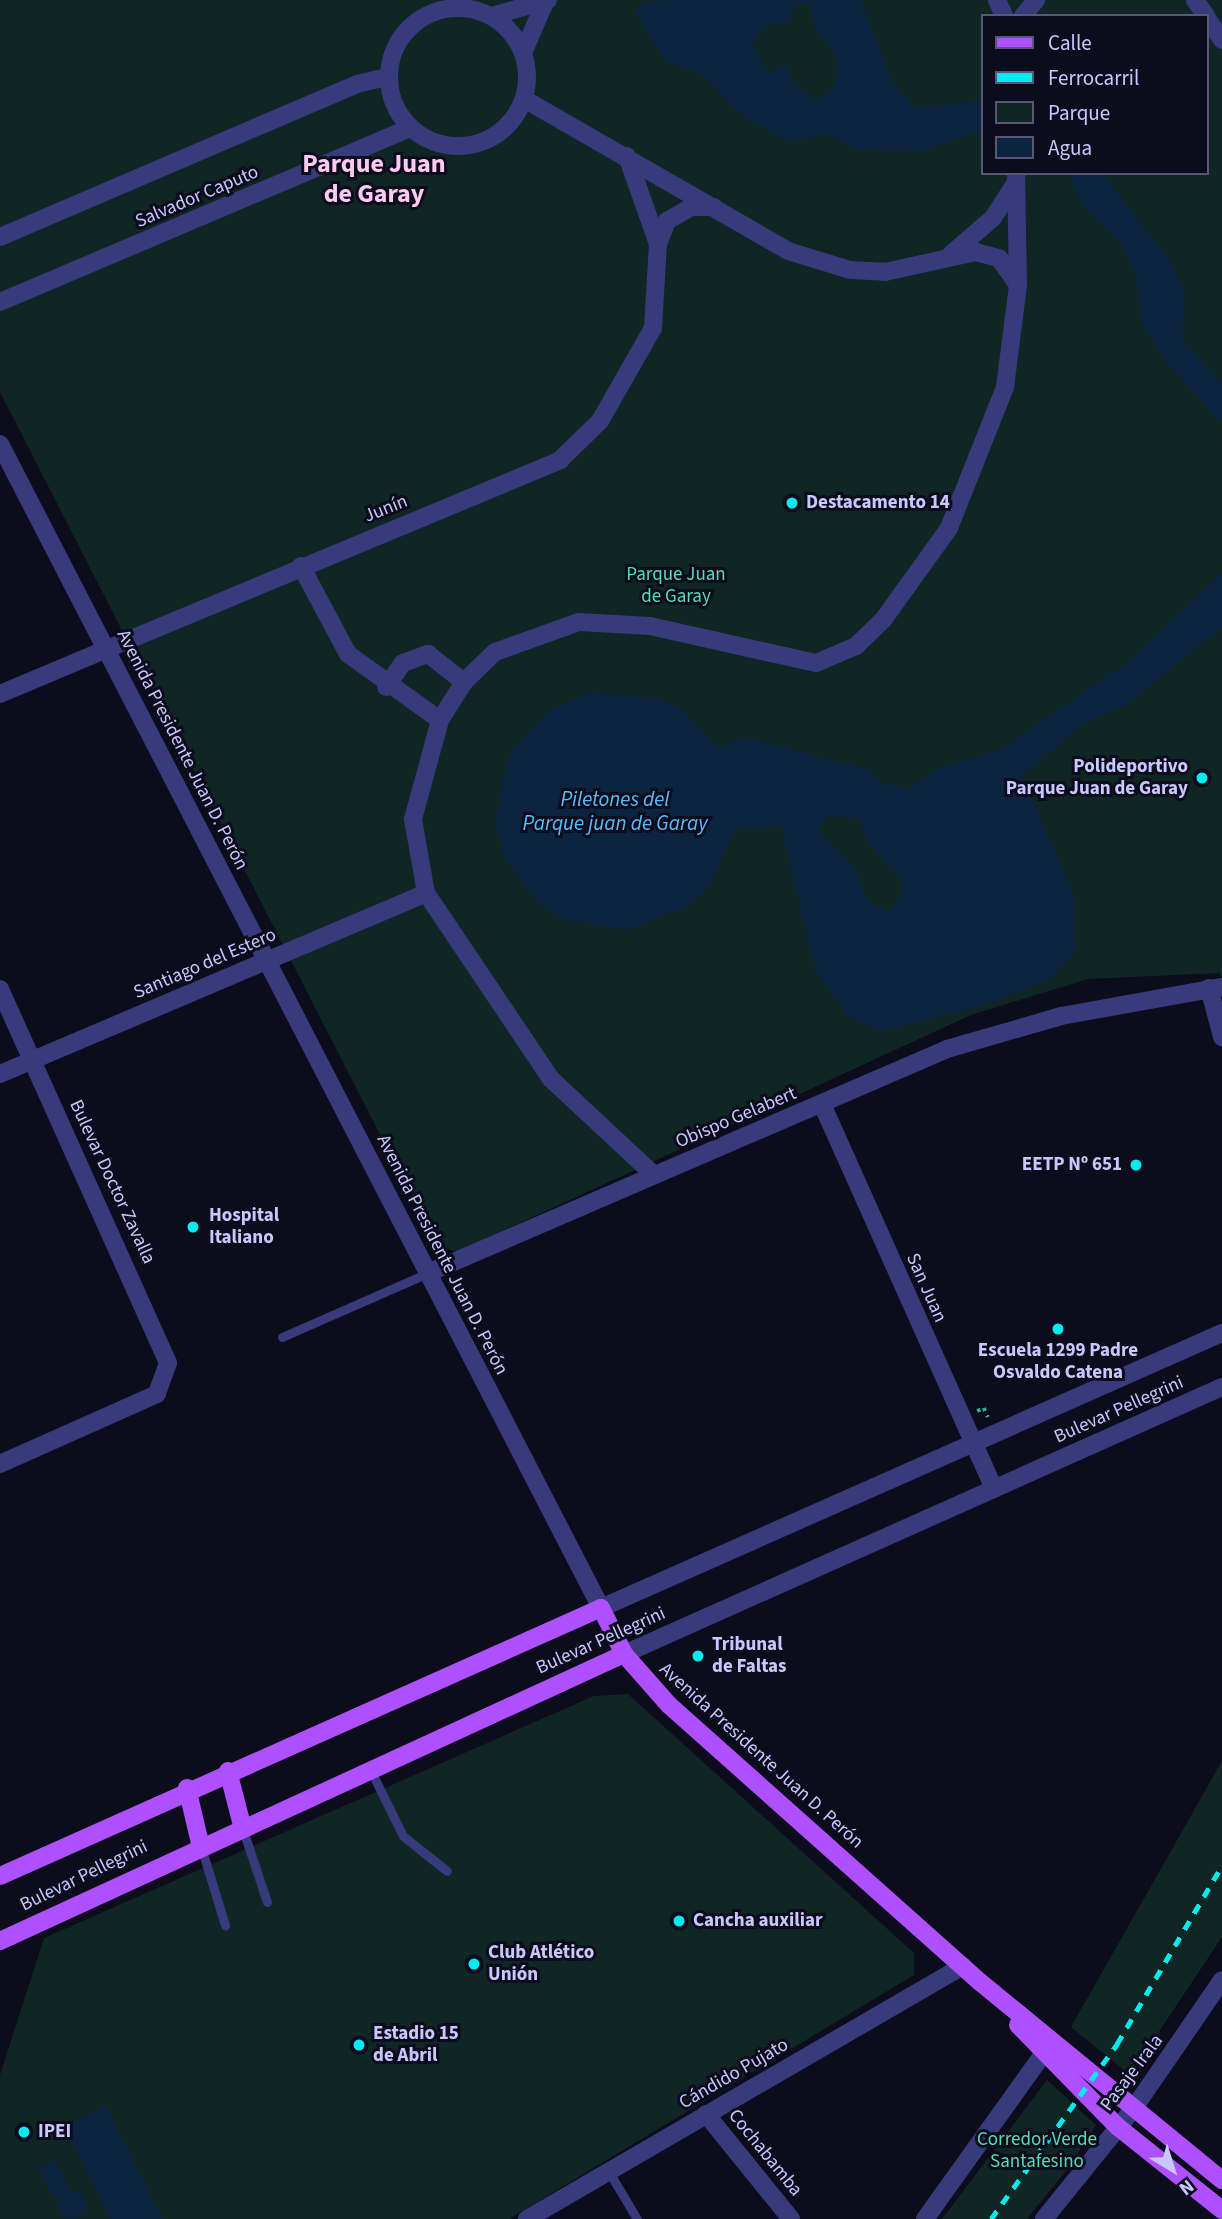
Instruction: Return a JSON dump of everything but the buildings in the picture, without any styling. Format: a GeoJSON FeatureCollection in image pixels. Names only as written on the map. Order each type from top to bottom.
{"type":"FeatureCollection","features":[{"type":"Feature","properties":{"kind":"main road","name":"Avenida Presidente Juan D. Perón"},"geometry":{"type":"LineString","coordinates":[[601,1608],[624,1654],[669,1704],[980,1982],[1222,2180]]}},
{"type":"Feature","properties":{"kind":"main road","name":"Bulevar Pellegrini"},"geometry":{"type":"LineString","coordinates":[[0,1876],[187,1788],[601,1608]]}},
{"type":"Feature","properties":{"kind":"main road","name":"Bulevar Pellegrini"},"geometry":{"type":"LineString","coordinates":[[0,1941],[200,1843],[624,1654]]}},
{"type":"Feature","properties":{"kind":"main road"},"geometry":{"type":"LineString","coordinates":[[228,1771],[242,1825]]}},
{"type":"Feature","properties":{"kind":"main road"},"geometry":{"type":"LineString","coordinates":[[187,1788],[200,1843]]}},
{"type":"Feature","properties":{"kind":"main road","name":"Avenida Presidente Juan D. Perón"},"geometry":{"type":"LineString","coordinates":[[980,1982],[1044,2053],[1118,2127],[1222,2210]]}},
{"type":"Feature","properties":{"kind":"street"},"geometry":{"type":"LineString","coordinates":[[1025,14],[1036,0]]}},
{"type":"Feature","properties":{"kind":"street"},"geometry":{"type":"LineString","coordinates":[[546,1],[523,53],[524,99],[502,131],[474,144],[445,146],[410,128],[398,113],[388,78],[400,38],[423,18],[452,8],[492,16],[546,1]]}},
{"type":"Feature","properties":{"kind":"street"},"geometry":{"type":"LineString","coordinates":[[492,16],[523,53]]}},
{"type":"Feature","properties":{"kind":"street"},"geometry":{"type":"LineString","coordinates":[[1208,19],[1222,40]]}},
{"type":"Feature","properties":{"kind":"street"},"geometry":{"type":"LineString","coordinates":[[0,237],[357,84],[388,78]]}},
{"type":"Feature","properties":{"kind":"street"},"geometry":{"type":"LineString","coordinates":[[524,99],[788,251],[850,270],[885,272],[976,252],[999,258],[1018,285]]}},
{"type":"Feature","properties":{"kind":"street","name":"Salvador Caputo"},"geometry":{"type":"LineString","coordinates":[[0,302],[410,128]]}},
{"type":"Feature","properties":{"kind":"street","name":"Junín"},"geometry":{"type":"LineString","coordinates":[[0,694],[301,565],[560,460],[585,438],[653,328],[658,244],[627,156]]}},
{"type":"Feature","properties":{"kind":"street"},"geometry":{"type":"LineString","coordinates":[[946,258],[993,218],[1016,177]]}},
{"type":"Feature","properties":{"kind":"street"},"geometry":{"type":"LineString","coordinates":[[654,1175],[551,1079],[426,893],[413,819],[440,720],[464,682],[495,652],[579,622],[650,626],[798,663],[836,658],[856,646],[909,590],[965,491],[1004,387],[1018,285],[1016,177]]}},
{"type":"Feature","properties":{"kind":"street","name":"Junín"},"geometry":{"type":"LineString","coordinates":[[658,244],[677,212],[715,207]]}},
{"type":"Feature","properties":{"kind":"street","name":"Avenida Presidente Juan D. Perón"},"geometry":{"type":"LineString","coordinates":[[0,444],[601,1608]]}},
{"type":"Feature","properties":{"kind":"street"},"geometry":{"type":"LineString","coordinates":[[301,565],[340,642],[386,687],[440,720]]}},
{"type":"Feature","properties":{"kind":"street"},"geometry":{"type":"LineString","coordinates":[[386,687],[403,663],[428,654],[464,682]]}},
{"type":"Feature","properties":{"kind":"street","name":"Santiago del Estero"},"geometry":{"type":"LineString","coordinates":[[0,1074],[426,893]]}},
{"type":"Feature","properties":{"kind":"street"},"geometry":{"type":"LineString","coordinates":[[1215,988],[1222,1037]]}},
{"type":"Feature","properties":{"kind":"street","name":"Obispo Gelabert"},"geometry":{"type":"LineString","coordinates":[[428,1273],[654,1175],[1010,1027],[1215,988]]}},
{"type":"Feature","properties":{"kind":"street","name":"Bulevar Doctor Zavalla"},"geometry":{"type":"LineString","coordinates":[[0,989],[160,1335],[168,1378],[157,1394],[0,1464]]}},
{"type":"Feature","properties":{"kind":"street","name":"San Juan"},"geometry":{"type":"LineString","coordinates":[[822,1104],[994,1488]]}},
{"type":"Feature","properties":{"kind":"street","name":"Bulevar Pellegrini"},"geometry":{"type":"LineString","coordinates":[[601,1608],[972,1441],[1217,1340]]}},
{"type":"Feature","properties":{"kind":"street","name":"Bulevar Pellegrini"},"geometry":{"type":"LineString","coordinates":[[624,1654],[1222,1387]]}},
{"type":"Feature","properties":{"kind":"street","name":"Cándido Pujato"},"geometry":{"type":"LineString","coordinates":[[527,2219],[962,1966]]}},
{"type":"Feature","properties":{"kind":"street","name":"Pasaje Irala"},"geometry":{"type":"LineString","coordinates":[[1044,2219],[1134,2108],[1222,1980]]}},
{"type":"Feature","properties":{"kind":"street"},"geometry":{"type":"LineString","coordinates":[[925,2219],[1044,2053]]}},
{"type":"Feature","properties":{"kind":"street","name":"Cochabamba"},"geometry":{"type":"LineString","coordinates":[[706,2114],[791,2219]]}},
{"type":"Feature","properties":{"kind":"lane","name":"Obispo Gelabert"},"geometry":{"type":"LineString","coordinates":[[282,1337],[428,1273]]}},
{"type":"Feature","properties":{"kind":"lane"},"geometry":{"type":"LineString","coordinates":[[369,1768],[403,1836],[447,1871]]}},
{"type":"Feature","properties":{"kind":"lane"},"geometry":{"type":"LineString","coordinates":[[242,1825],[267,1902]]}},
{"type":"Feature","properties":{"kind":"lane"},"geometry":{"type":"LineString","coordinates":[[200,1843],[202,1866],[225,1925]]}},
{"type":"Feature","properties":{"kind":"lane"},"geometry":{"type":"LineString","coordinates":[[608,2170],[637,2219]]}},
{"type":"Feature","properties":{"kind":"green space","name":"Parque Juan de Garay"},"geometry":{"type":"Polygon","coordinates":[[[0,0],[1222,0],[1222,978],[1219,973],[1088,979],[971,1015],[457,1252],[437,1246],[0,392],[0,0]]]}},
{"type":"Feature","properties":{"kind":"green space","name":"Club Atlético Unión"},"geometry":{"type":"Polygon","coordinates":[[[628,1694],[914,1953],[914,1975],[509,2219],[0,2219],[0,2075],[44,1938],[594,1696],[628,1694]]]}},
{"type":"Feature","properties":{"kind":"green space"},"geometry":{"type":"Polygon","coordinates":[[[1222,1761],[1222,1937],[1130,2075],[1071,2027],[1222,1761]]]}},
{"type":"Feature","properties":{"kind":"green space","name":"Corredor Verde Santafesino"},"geometry":{"type":"Polygon","coordinates":[[[1047,2080],[1096,2125],[1069,2167],[1027,2219],[942,2219],[1047,2080]]]}},
{"type":"Feature","properties":{"kind":"water"},"geometry":{"type":"Polygon","coordinates":[[[671,0],[861,0],[893,83],[914,107],[981,101],[981,130],[921,152],[856,149],[829,134],[790,142],[742,116],[703,76],[665,61],[635,12],[643,3],[671,0]],[[809,3],[795,5],[788,25],[769,24],[752,43],[769,74],[785,63],[794,84],[816,101],[836,86],[837,54],[815,28],[809,3]]]}},
{"type":"Feature","properties":{"kind":"water"},"geometry":{"type":"Polygon","coordinates":[[[1070,175],[1103,175],[1172,263],[1185,296],[1182,340],[1222,384],[1222,423],[1167,363],[1142,323],[1135,273],[1121,243],[1083,206],[1070,175]]]}},
{"type":"Feature","properties":{"kind":"water","name":"Piletones del Parque juan de Garay"},"geometry":{"type":"Polygon","coordinates":[[[1222,573],[1222,627],[1125,706],[1087,721],[1021,776],[1075,896],[1075,951],[1053,978],[987,1004],[879,1032],[847,1015],[815,969],[781,826],[734,830],[710,885],[688,906],[626,930],[562,919],[537,902],[504,857],[495,819],[510,752],[552,708],[591,693],[660,698],[685,712],[718,748],[744,737],[869,770],[881,783],[909,789],[942,766],[999,751],[1129,661],[1222,573]],[[828,816],[818,829],[856,869],[867,901],[889,911],[902,895],[902,880],[866,840],[859,819],[828,816]]]}},
{"type":"Feature","properties":{"kind":"water"},"geometry":{"type":"Polygon","coordinates":[[[106,2106],[163,2219],[111,2219],[65,2127],[106,2106]]]}},
{"type":"Feature","properties":{"kind":"water"},"geometry":{"type":"Polygon","coordinates":[[[55,2160],[70,2189],[54,2198],[39,2168],[55,2160]]]}},
{"type":"Feature","properties":{"kind":"water"},"geometry":{"type":"Polygon","coordinates":[[[72,2191],[82,2195],[86,2205],[82,2215],[72,2219],[62,2215],[58,2205],[62,2195],[72,2191]]]}},
{"type":"Feature","properties":{"kind":"railway"},"geometry":{"type":"LineString","coordinates":[[991,2219],[1117,2044],[1222,1866]]}},
{"type":"Feature","properties":{"kind":"place","name":"Destacamento 14"},"geometry":{"type":"Point","coordinates":[792,503]}},
{"type":"Feature","properties":{"kind":"place","name":"Polideportivo Parque Juan de Garay"},"geometry":{"type":"Point","coordinates":[1202,778]}},
{"type":"Feature","properties":{"kind":"place","name":"EETP Nº 651"},"geometry":{"type":"Point","coordinates":[1136,1165]}},
{"type":"Feature","properties":{"kind":"place","name":"Hospital Italiano"},"geometry":{"type":"Point","coordinates":[193,1227]}},
{"type":"Feature","properties":{"kind":"place","name":"Escuela 1299 Padre Osvaldo Catena"},"geometry":{"type":"Point","coordinates":[1058,1329]}},
{"type":"Feature","properties":{"kind":"place","name":"Tribunal de Faltas"},"geometry":{"type":"Point","coordinates":[698,1656]}},
{"type":"Feature","properties":{"kind":"place","name":"Cancha auxiliar"},"geometry":{"type":"Point","coordinates":[679,1921]}},
{"type":"Feature","properties":{"kind":"place","name":"Club Atlético Unión"},"geometry":{"type":"Point","coordinates":[474,1964]}},
{"type":"Feature","properties":{"kind":"place","name":"Estadio 15 de Abril"},"geometry":{"type":"Point","coordinates":[359,2045]}},
{"type":"Feature","properties":{"kind":"place","name":"IPEI"},"geometry":{"type":"Point","coordinates":[24,2132]}},
{"type":"Feature","properties":{"kind":"district","name":"Parque Juan de Garay"},"geometry":{"type":"Point","coordinates":[374,179]}}]}
